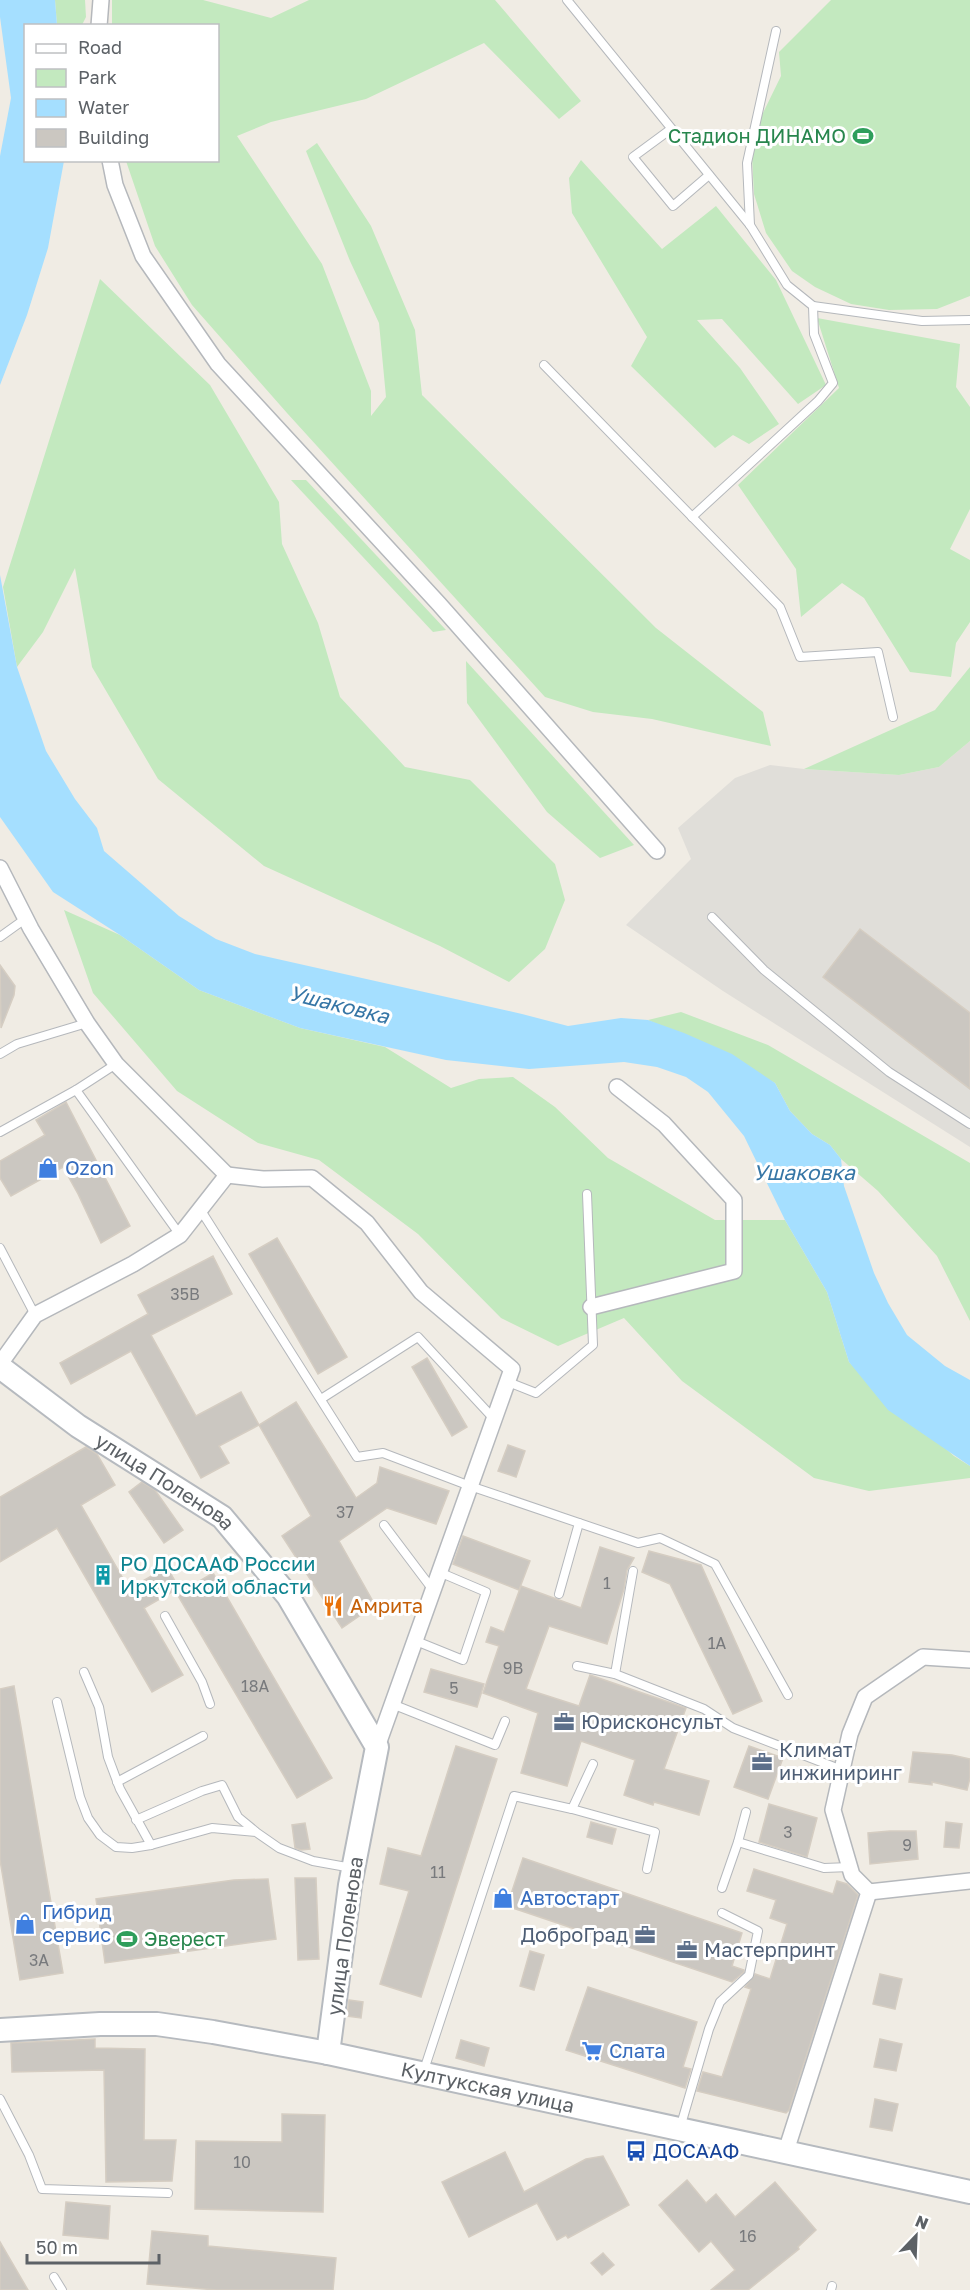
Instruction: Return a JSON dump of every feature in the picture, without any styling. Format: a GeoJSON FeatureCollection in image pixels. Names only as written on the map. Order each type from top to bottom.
{"type":"FeatureCollection","features":[{"type":"Feature","properties":{"kind":"street"},"geometry":{"type":"LineString","coordinates":[[99,24],[101,0]]}},
{"type":"Feature","properties":{"kind":"street"},"geometry":{"type":"LineString","coordinates":[[110,162],[116,185],[143,256],[218,364],[440,604],[657,851]]}},
{"type":"Feature","properties":{"kind":"street"},"geometry":{"type":"LineString","coordinates":[[0,868],[25,919],[87,1023],[116,1064],[227,1175],[263,1179],[312,1178],[367,1223],[421,1292],[510,1375]]}},
{"type":"Feature","properties":{"kind":"street"},"geometry":{"type":"LineString","coordinates":[[591,1307],[734,1271],[734,1200],[664,1124],[617,1088]]}},
{"type":"Feature","properties":{"kind":"street"},"geometry":{"type":"LineString","coordinates":[[0,1366],[35,1315],[132,1264],[180,1235],[227,1175]]}},
{"type":"Feature","properties":{"kind":"street","name":"улица Поленова"},"geometry":{"type":"LineString","coordinates":[[0,1366],[78,1426],[222,1516],[288,1596],[377,1747]]}},
{"type":"Feature","properties":{"kind":"street","name":"улица Поленова"},"geometry":{"type":"LineString","coordinates":[[328,2053],[353,1868],[377,1747],[510,1375]]}},
{"type":"Feature","properties":{"kind":"street"},"geometry":{"type":"LineString","coordinates":[[869,1893],[852,1875],[833,1810],[850,1734],[865,1698],[923,1657],[970,1660]]}},
{"type":"Feature","properties":{"kind":"street"},"geometry":{"type":"LineString","coordinates":[[869,1893],[970,1881]]}},
{"type":"Feature","properties":{"kind":"street"},"geometry":{"type":"LineString","coordinates":[[786,2151],[869,1893]]}},
{"type":"Feature","properties":{"kind":"street","name":"Култукская улица"},"geometry":{"type":"LineString","coordinates":[[0,2030],[100,2024],[157,2024],[213,2032],[328,2053],[970,2192]]}},
{"type":"Feature","properties":{"kind":"lane"},"geometry":{"type":"LineString","coordinates":[[567,0],[750,225],[787,285],[813,306],[922,321],[970,320]]}},
{"type":"Feature","properties":{"kind":"lane"},"geometry":{"type":"LineString","coordinates":[[750,225],[747,163],[776,31]]}},
{"type":"Feature","properties":{"kind":"lane"},"geometry":{"type":"LineString","coordinates":[[671,129],[633,157],[673,206],[709,175]]}},
{"type":"Feature","properties":{"kind":"lane"},"geometry":{"type":"LineString","coordinates":[[692,516],[818,400],[832,383],[814,334],[813,306]]}},
{"type":"Feature","properties":{"kind":"lane"},"geometry":{"type":"LineString","coordinates":[[544,365],[780,607],[800,657],[878,652],[893,717]]}},
{"type":"Feature","properties":{"kind":"lane"},"geometry":{"type":"LineString","coordinates":[[712,917],[764,970],[889,1072],[970,1124]]}},
{"type":"Feature","properties":{"kind":"lane"},"geometry":{"type":"LineString","coordinates":[[0,937],[25,919]]}},
{"type":"Feature","properties":{"kind":"lane"},"geometry":{"type":"LineString","coordinates":[[0,1054],[18,1044],[87,1023]]}},
{"type":"Feature","properties":{"kind":"lane"},"geometry":{"type":"LineString","coordinates":[[0,1132],[76,1090],[116,1064]]}},
{"type":"Feature","properties":{"kind":"lane"},"geometry":{"type":"LineString","coordinates":[[76,1090],[180,1235]]}},
{"type":"Feature","properties":{"kind":"lane"},"geometry":{"type":"LineString","coordinates":[[510,1375],[536,1393],[593,1345],[587,1194]]}},
{"type":"Feature","properties":{"kind":"lane"},"geometry":{"type":"LineString","coordinates":[[200,1209],[357,1457],[383,1453],[470,1486],[638,1543],[660,1538],[715,1564],[788,1695]]}},
{"type":"Feature","properties":{"kind":"lane"},"geometry":{"type":"LineString","coordinates":[[0,1248],[35,1315]]}},
{"type":"Feature","properties":{"kind":"lane"},"geometry":{"type":"LineString","coordinates":[[321,1400],[418,1337],[494,1419]]}},
{"type":"Feature","properties":{"kind":"lane"},"geometry":{"type":"LineString","coordinates":[[559,1593],[579,1523]]}},
{"type":"Feature","properties":{"kind":"lane"},"geometry":{"type":"LineString","coordinates":[[384,1525],[433,1590]]}},
{"type":"Feature","properties":{"kind":"lane"},"geometry":{"type":"LineString","coordinates":[[615,1674],[633,1571]]}},
{"type":"Feature","properties":{"kind":"lane"},"geometry":{"type":"LineString","coordinates":[[416,1641],[463,1660],[486,1592],[439,1572]]}},
{"type":"Feature","properties":{"kind":"lane"},"geometry":{"type":"LineString","coordinates":[[165,1616],[202,1682],[210,1704]]}},
{"type":"Feature","properties":{"kind":"lane"},"geometry":{"type":"LineString","coordinates":[[576,1666],[615,1674],[704,1709],[733,1728],[842,1770]]}},
{"type":"Feature","properties":{"kind":"lane"},"geometry":{"type":"LineString","coordinates":[[84,1672],[99,1707],[108,1757],[117,1782],[151,1845]]}},
{"type":"Feature","properties":{"kind":"lane"},"geometry":{"type":"LineString","coordinates":[[57,1702],[80,1797],[88,1818],[100,1835],[116,1847],[132,1848],[151,1845],[212,1828],[256,1832]]}},
{"type":"Feature","properties":{"kind":"lane"},"geometry":{"type":"LineString","coordinates":[[392,1704],[495,1745],[505,1721]]}},
{"type":"Feature","properties":{"kind":"lane"},"geometry":{"type":"LineString","coordinates":[[117,1782],[203,1736]]}},
{"type":"Feature","properties":{"kind":"lane"},"geometry":{"type":"LineString","coordinates":[[572,1809],[593,1764]]}},
{"type":"Feature","properties":{"kind":"lane"},"geometry":{"type":"LineString","coordinates":[[136,1820],[202,1791],[222,1785],[238,1817],[279,1848],[313,1862],[353,1868]]}},
{"type":"Feature","properties":{"kind":"lane"},"geometry":{"type":"LineString","coordinates":[[422,2075],[514,1796],[655,1832],[647,1869]]}},
{"type":"Feature","properties":{"kind":"lane"},"geometry":{"type":"LineString","coordinates":[[722,1888],[746,1812]]}},
{"type":"Feature","properties":{"kind":"lane"},"geometry":{"type":"LineString","coordinates":[[738,1842],[824,1868],[850,1867]]}},
{"type":"Feature","properties":{"kind":"lane"},"geometry":{"type":"LineString","coordinates":[[679,2129],[709,2029],[720,2002],[749,1975],[759,1931],[722,1913]]}},
{"type":"Feature","properties":{"kind":"lane"},"geometry":{"type":"LineString","coordinates":[[0,2099],[29,2155],[42,2189],[168,2193]]}},
{"type":"Feature","properties":{"kind":"lane"},"geometry":{"type":"LineString","coordinates":[[54,2277],[62,2290]]}},
{"type":"Feature","properties":{"kind":"shaded area"},"geometry":{"type":"Polygon","coordinates":[[[970,741],[970,1147],[723,991],[626,925],[691,859],[678,828],[735,778],[770,765],[899,775],[939,767],[970,741]]]}},
{"type":"Feature","properties":{"kind":"green space"},"geometry":{"type":"Polygon","coordinates":[[[55,0],[85,0],[86,17],[82,24],[57,24],[55,0]]]}},
{"type":"Feature","properties":{"kind":"green space"},"geometry":{"type":"Polygon","coordinates":[[[112,0],[203,0],[271,18],[309,0],[495,0],[581,101],[559,119],[484,43],[366,99],[271,122],[237,136],[322,264],[371,391],[371,416],[386,397],[379,323],[350,261],[306,151],[317,143],[371,226],[415,330],[422,395],[656,628],[763,712],[771,746],[652,719],[593,712],[545,697],[192,305],[155,246],[126,162],[219,162],[219,24],[112,24],[112,0]]]}},
{"type":"Feature","properties":{"kind":"green space","name":"Стадион ДИНАМО"},"geometry":{"type":"Polygon","coordinates":[[[831,0],[970,0],[970,296],[937,309],[889,310],[851,304],[815,287],[792,271],[766,233],[754,194],[752,156],[761,117],[781,76],[779,52],[831,0]]]}},
{"type":"Feature","properties":{"kind":"green space"},"geometry":{"type":"Polygon","coordinates":[[[581,160],[662,249],[716,206],[776,280],[826,385],[798,404],[722,319],[697,320],[740,368],[779,424],[749,444],[733,435],[715,448],[631,366],[647,337],[572,213],[569,178],[581,160]]]}},
{"type":"Feature","properties":{"kind":"green space"},"geometry":{"type":"Polygon","coordinates":[[[100,279],[210,385],[279,502],[282,544],[318,623],[340,697],[405,767],[470,780],[555,864],[565,900],[545,949],[509,982],[440,946],[264,866],[158,779],[92,667],[75,568],[43,632],[17,667],[3,587],[100,279]]]}},
{"type":"Feature","properties":{"kind":"green space"},"geometry":{"type":"Polygon","coordinates":[[[817,318],[960,344],[956,387],[970,407],[970,509],[950,549],[970,560],[970,622],[956,643],[951,677],[910,672],[864,598],[842,583],[801,617],[796,569],[738,485],[839,388],[817,318]]]}},
{"type":"Feature","properties":{"kind":"green space"},"geometry":{"type":"Polygon","coordinates":[[[291,480],[306,480],[446,630],[433,632],[291,480]]]}},
{"type":"Feature","properties":{"kind":"green space"},"geometry":{"type":"Polygon","coordinates":[[[466,661],[634,845],[600,858],[547,812],[467,703],[466,661]]]}},
{"type":"Feature","properties":{"kind":"green space"},"geometry":{"type":"Polygon","coordinates":[[[970,667],[970,741],[939,767],[899,775],[804,769],[935,710],[970,667]]]}},
{"type":"Feature","properties":{"kind":"green space"},"geometry":{"type":"Polygon","coordinates":[[[64,910],[120,935],[199,990],[300,1028],[385,1047],[451,1088],[479,1079],[513,1077],[555,1107],[608,1158],[715,1220],[785,1220],[827,1292],[849,1362],[954,1456],[970,1466],[970,1478],[869,1491],[814,1478],[682,1381],[624,1318],[558,1346],[501,1318],[418,1234],[319,1160],[258,1143],[177,1091],[93,993],[64,910]]]}},
{"type":"Feature","properties":{"kind":"green space"},"geometry":{"type":"Polygon","coordinates":[[[681,1012],[768,1045],[970,1163],[970,1321],[937,1256],[878,1191],[841,1159],[830,1145],[812,1134],[790,1111],[775,1083],[648,1020],[681,1012]]]}},
{"type":"Feature","properties":{"kind":"water"},"geometry":{"type":"Polygon","coordinates":[[[0,0],[55,0],[57,24],[24,24],[24,162],[64,162],[48,248],[27,315],[0,385],[0,156],[11,98],[0,17],[0,0]]]}},
{"type":"Feature","properties":{"kind":"water","name":"Ушаковка"},"geometry":{"type":"Polygon","coordinates":[[[0,575],[17,667],[46,751],[75,799],[97,828],[104,851],[179,916],[216,939],[255,954],[568,1026],[621,1018],[648,1020],[732,1054],[775,1083],[790,1111],[812,1134],[830,1145],[841,1159],[844,1186],[874,1273],[907,1335],[945,1366],[970,1380],[970,1466],[888,1410],[849,1362],[827,1292],[785,1220],[744,1136],[708,1092],[686,1077],[657,1067],[624,1062],[529,1069],[446,1060],[300,1028],[199,990],[53,892],[0,817],[0,575]]]}},
{"type":"Feature","properties":{"kind":"building"},"geometry":{"type":"Polygon","coordinates":[[[860,929],[970,1013],[970,1089],[823,977],[860,929]]]}},
{"type":"Feature","properties":{"kind":"building"},"geometry":{"type":"Polygon","coordinates":[[[0,965],[15,986],[14,995],[1,1028],[0,965]]]}},
{"type":"Feature","properties":{"kind":"building"},"geometry":{"type":"Polygon","coordinates":[[[66,1102],[130,1226],[101,1243],[63,1167],[11,1196],[0,1178],[0,1161],[45,1135],[36,1120],[66,1102]]]}},
{"type":"Feature","properties":{"kind":"building"},"geometry":{"type":"Polygon","coordinates":[[[277,1238],[347,1357],[318,1374],[249,1254],[277,1238]]]}},
{"type":"Feature","properties":{"kind":"building"},"geometry":{"type":"Polygon","coordinates":[[[213,1256],[232,1294],[151,1335],[196,1416],[241,1392],[259,1425],[219,1446],[229,1463],[201,1478],[131,1351],[71,1384],[60,1363],[148,1314],[138,1295],[213,1256]]]}},
{"type":"Feature","properties":{"kind":"building"},"geometry":{"type":"Polygon","coordinates":[[[427,1358],[467,1427],[452,1436],[412,1367],[427,1358]]]}},
{"type":"Feature","properties":{"kind":"building"},"geometry":{"type":"Polygon","coordinates":[[[296,1402],[356,1498],[377,1483],[380,1467],[449,1491],[436,1524],[387,1508],[339,1541],[375,1605],[342,1628],[282,1536],[311,1516],[259,1425],[296,1402]]]}},
{"type":"Feature","properties":{"kind":"building"},"geometry":{"type":"Polygon","coordinates":[[[508,1445],[525,1451],[516,1477],[498,1471],[508,1445]]]}},
{"type":"Feature","properties":{"kind":"building","name":"РО ДОСААФ России Иркутской области"},"geometry":{"type":"Polygon","coordinates":[[[86,1447],[97,1454],[115,1485],[81,1505],[129,1589],[167,1567],[179,1588],[144,1608],[183,1675],[152,1692],[57,1528],[0,1562],[0,1497],[86,1447]]]}},
{"type":"Feature","properties":{"kind":"building"},"geometry":{"type":"Polygon","coordinates":[[[142,1482],[155,1490],[183,1530],[164,1543],[129,1492],[142,1482]]]}},
{"type":"Feature","properties":{"kind":"building"},"geometry":{"type":"Polygon","coordinates":[[[463,1536],[530,1561],[519,1590],[453,1564],[463,1536]]]}},
{"type":"Feature","properties":{"kind":"building"},"geometry":{"type":"Polygon","coordinates":[[[600,1547],[634,1558],[627,1570],[624,1589],[607,1644],[549,1626],[526,1689],[579,1706],[590,1675],[686,1708],[664,1769],[709,1781],[699,1815],[654,1802],[653,1805],[624,1795],[635,1760],[581,1741],[567,1786],[521,1773],[538,1713],[483,1693],[499,1646],[486,1642],[491,1627],[504,1632],[521,1586],[581,1608],[600,1547]]]}},
{"type":"Feature","properties":{"kind":"building"},"geometry":{"type":"Polygon","coordinates":[[[649,1551],[701,1565],[762,1701],[733,1714],[670,1584],[642,1572],[649,1551]]]}},
{"type":"Feature","properties":{"kind":"building"},"geometry":{"type":"Polygon","coordinates":[[[213,1573],[332,1778],[297,1798],[177,1594],[213,1573]]]}},
{"type":"Feature","properties":{"kind":"building"},"geometry":{"type":"Polygon","coordinates":[[[431,1669],[484,1684],[477,1707],[424,1692],[431,1669]]]}},
{"type":"Feature","properties":{"kind":"building"},"geometry":{"type":"Polygon","coordinates":[[[14,1686],[63,1973],[20,1980],[0,1860],[0,1689],[14,1686]]]}},
{"type":"Feature","properties":{"kind":"building"},"geometry":{"type":"Polygon","coordinates":[[[456,1746],[497,1759],[421,1997],[380,1984],[409,1891],[380,1884],[388,1848],[421,1856],[456,1746]]]}},
{"type":"Feature","properties":{"kind":"building"},"geometry":{"type":"Polygon","coordinates":[[[749,1746],[783,1758],[768,1799],[734,1787],[749,1746]]]}},
{"type":"Feature","properties":{"kind":"building"},"geometry":{"type":"Polygon","coordinates":[[[913,1752],[970,1759],[970,1778],[967,1790],[932,1782],[932,1785],[909,1782],[913,1752]]]}},
{"type":"Feature","properties":{"kind":"building"},"geometry":{"type":"Polygon","coordinates":[[[769,1804],[817,1818],[807,1857],[759,1842],[769,1804]]]}},
{"type":"Feature","properties":{"kind":"building"},"geometry":{"type":"Polygon","coordinates":[[[591,1822],[616,1829],[612,1844],[587,1837],[591,1822]]]}},
{"type":"Feature","properties":{"kind":"building"},"geometry":{"type":"Polygon","coordinates":[[[946,1822],[962,1824],[959,1848],[944,1847],[946,1822]]]}},
{"type":"Feature","properties":{"kind":"building"},"geometry":{"type":"Polygon","coordinates":[[[305,1823],[310,1849],[301,1850],[295,1848],[292,1825],[305,1823]]]}},
{"type":"Feature","properties":{"kind":"building"},"geometry":{"type":"Polygon","coordinates":[[[916,1831],[918,1859],[870,1864],[868,1833],[916,1831]]]}},
{"type":"Feature","properties":{"kind":"building"},"geometry":{"type":"Polygon","coordinates":[[[523,1858],[742,1933],[732,1966],[744,1972],[732,1982],[507,1906],[523,1858]]]}},
{"type":"Feature","properties":{"kind":"building"},"geometry":{"type":"Polygon","coordinates":[[[754,1869],[833,1894],[837,1881],[847,1884],[858,1895],[789,2110],[786,2113],[697,2091],[703,2072],[722,2077],[751,1989],[745,1987],[755,1974],[770,1979],[787,1924],[770,1918],[776,1900],[747,1891],[754,1869]]]}},
{"type":"Feature","properties":{"kind":"building"},"geometry":{"type":"Polygon","coordinates":[[[295,1878],[316,1878],[319,1959],[298,1960],[295,1878]]]}},
{"type":"Feature","properties":{"kind":"building"},"geometry":{"type":"Polygon","coordinates":[[[268,1879],[276,1939],[105,1963],[96,1899],[234,1880],[268,1879]]]}},
{"type":"Feature","properties":{"kind":"building"},"geometry":{"type":"Polygon","coordinates":[[[530,1951],[544,1955],[534,1990],[520,1986],[530,1951]]]}},
{"type":"Feature","properties":{"kind":"building"},"geometry":{"type":"Polygon","coordinates":[[[880,1974],[902,1979],[895,2009],[873,2004],[880,1974]]]}},
{"type":"Feature","properties":{"kind":"building"},"geometry":{"type":"Polygon","coordinates":[[[588,1987],[697,2022],[683,2067],[691,2069],[685,2088],[566,2050],[588,1987]]]}},
{"type":"Feature","properties":{"kind":"building"},"geometry":{"type":"Polygon","coordinates":[[[349,2000],[363,2002],[361,2018],[347,2016],[349,2000]]]}},
{"type":"Feature","properties":{"kind":"building"},"geometry":{"type":"Polygon","coordinates":[[[95,2039],[95,2048],[145,2049],[144,2140],[176,2140],[172,2181],[106,2182],[104,2070],[12,2072],[11,2043],[95,2039]]]}},
{"type":"Feature","properties":{"kind":"building"},"geometry":{"type":"Polygon","coordinates":[[[880,2039],[902,2044],[896,2071],[874,2067],[880,2039]]]}},
{"type":"Feature","properties":{"kind":"building"},"geometry":{"type":"Polygon","coordinates":[[[461,2040],[489,2048],[484,2066],[456,2058],[461,2040]]]}},
{"type":"Feature","properties":{"kind":"building"},"geometry":{"type":"Polygon","coordinates":[[[875,2099],[898,2104],[892,2131],[870,2127],[875,2099]]]}},
{"type":"Feature","properties":{"kind":"building"},"geometry":{"type":"Polygon","coordinates":[[[282,2114],[325,2115],[323,2212],[195,2209],[196,2141],[282,2142],[282,2114]]]}},
{"type":"Feature","properties":{"kind":"building"},"geometry":{"type":"Polygon","coordinates":[[[505,2152],[524,2192],[586,2159],[603,2156],[629,2205],[568,2238],[566,2235],[557,2240],[537,2203],[469,2237],[442,2182],[505,2152]]]}},
{"type":"Feature","properties":{"kind":"building"},"geometry":{"type":"Polygon","coordinates":[[[687,2180],[706,2203],[716,2194],[735,2217],[775,2182],[816,2230],[798,2247],[799,2249],[748,2290],[711,2290],[735,2270],[711,2241],[699,2252],[659,2205],[687,2180]]]}},
{"type":"Feature","properties":{"kind":"building"},"geometry":{"type":"Polygon","coordinates":[[[66,2202],[110,2206],[108,2239],[63,2235],[66,2202]]]}},
{"type":"Feature","properties":{"kind":"building"},"geometry":{"type":"Polygon","coordinates":[[[152,2231],[208,2236],[208,2246],[336,2258],[333,2290],[216,2290],[147,2284],[152,2231]]]}},
{"type":"Feature","properties":{"kind":"building"},"geometry":{"type":"Polygon","coordinates":[[[0,2242],[28,2290],[0,2290],[0,2242]]]}},
{"type":"Feature","properties":{"kind":"building"},"geometry":{"type":"Polygon","coordinates":[[[603,2253],[614,2265],[602,2275],[591,2263],[603,2253]]]}},
{"type":"Feature","properties":{"kind":"place","name":"Стадион ДИНАМО"},"geometry":{"type":"Point","coordinates":[863,136]}},
{"type":"Feature","properties":{"kind":"place","name":"Ozon"},"geometry":{"type":"Point","coordinates":[48,1168]}},
{"type":"Feature","properties":{"kind":"place","name":"РО ДОСААФ России Иркутской области"},"geometry":{"type":"Point","coordinates":[103,1575]}},
{"type":"Feature","properties":{"kind":"place","name":"Амрита"},"geometry":{"type":"Point","coordinates":[333,1606]}},
{"type":"Feature","properties":{"kind":"place","name":"Юрисконсульт"},"geometry":{"type":"Point","coordinates":[564,1722]}},
{"type":"Feature","properties":{"kind":"place","name":"Климат инжиниринг"},"geometry":{"type":"Point","coordinates":[762,1762]}},
{"type":"Feature","properties":{"kind":"place","name":"Автостарт"},"geometry":{"type":"Point","coordinates":[503,1898]}},
{"type":"Feature","properties":{"kind":"place","name":"Гибрид сервис"},"geometry":{"type":"Point","coordinates":[25,1924]}},
{"type":"Feature","properties":{"kind":"place","name":"ДоброГрад"},"geometry":{"type":"Point","coordinates":[645,1935]}},
{"type":"Feature","properties":{"kind":"place","name":"Эверест"},"geometry":{"type":"Point","coordinates":[127,1939]}},
{"type":"Feature","properties":{"kind":"place","name":"Мастерпринт"},"geometry":{"type":"Point","coordinates":[687,1950]}},
{"type":"Feature","properties":{"kind":"place","name":"Слата"},"geometry":{"type":"Point","coordinates":[592,2051]}},
{"type":"Feature","properties":{"kind":"place","name":"ДОСААФ"},"geometry":{"type":"Point","coordinates":[636,2151]}}]}
